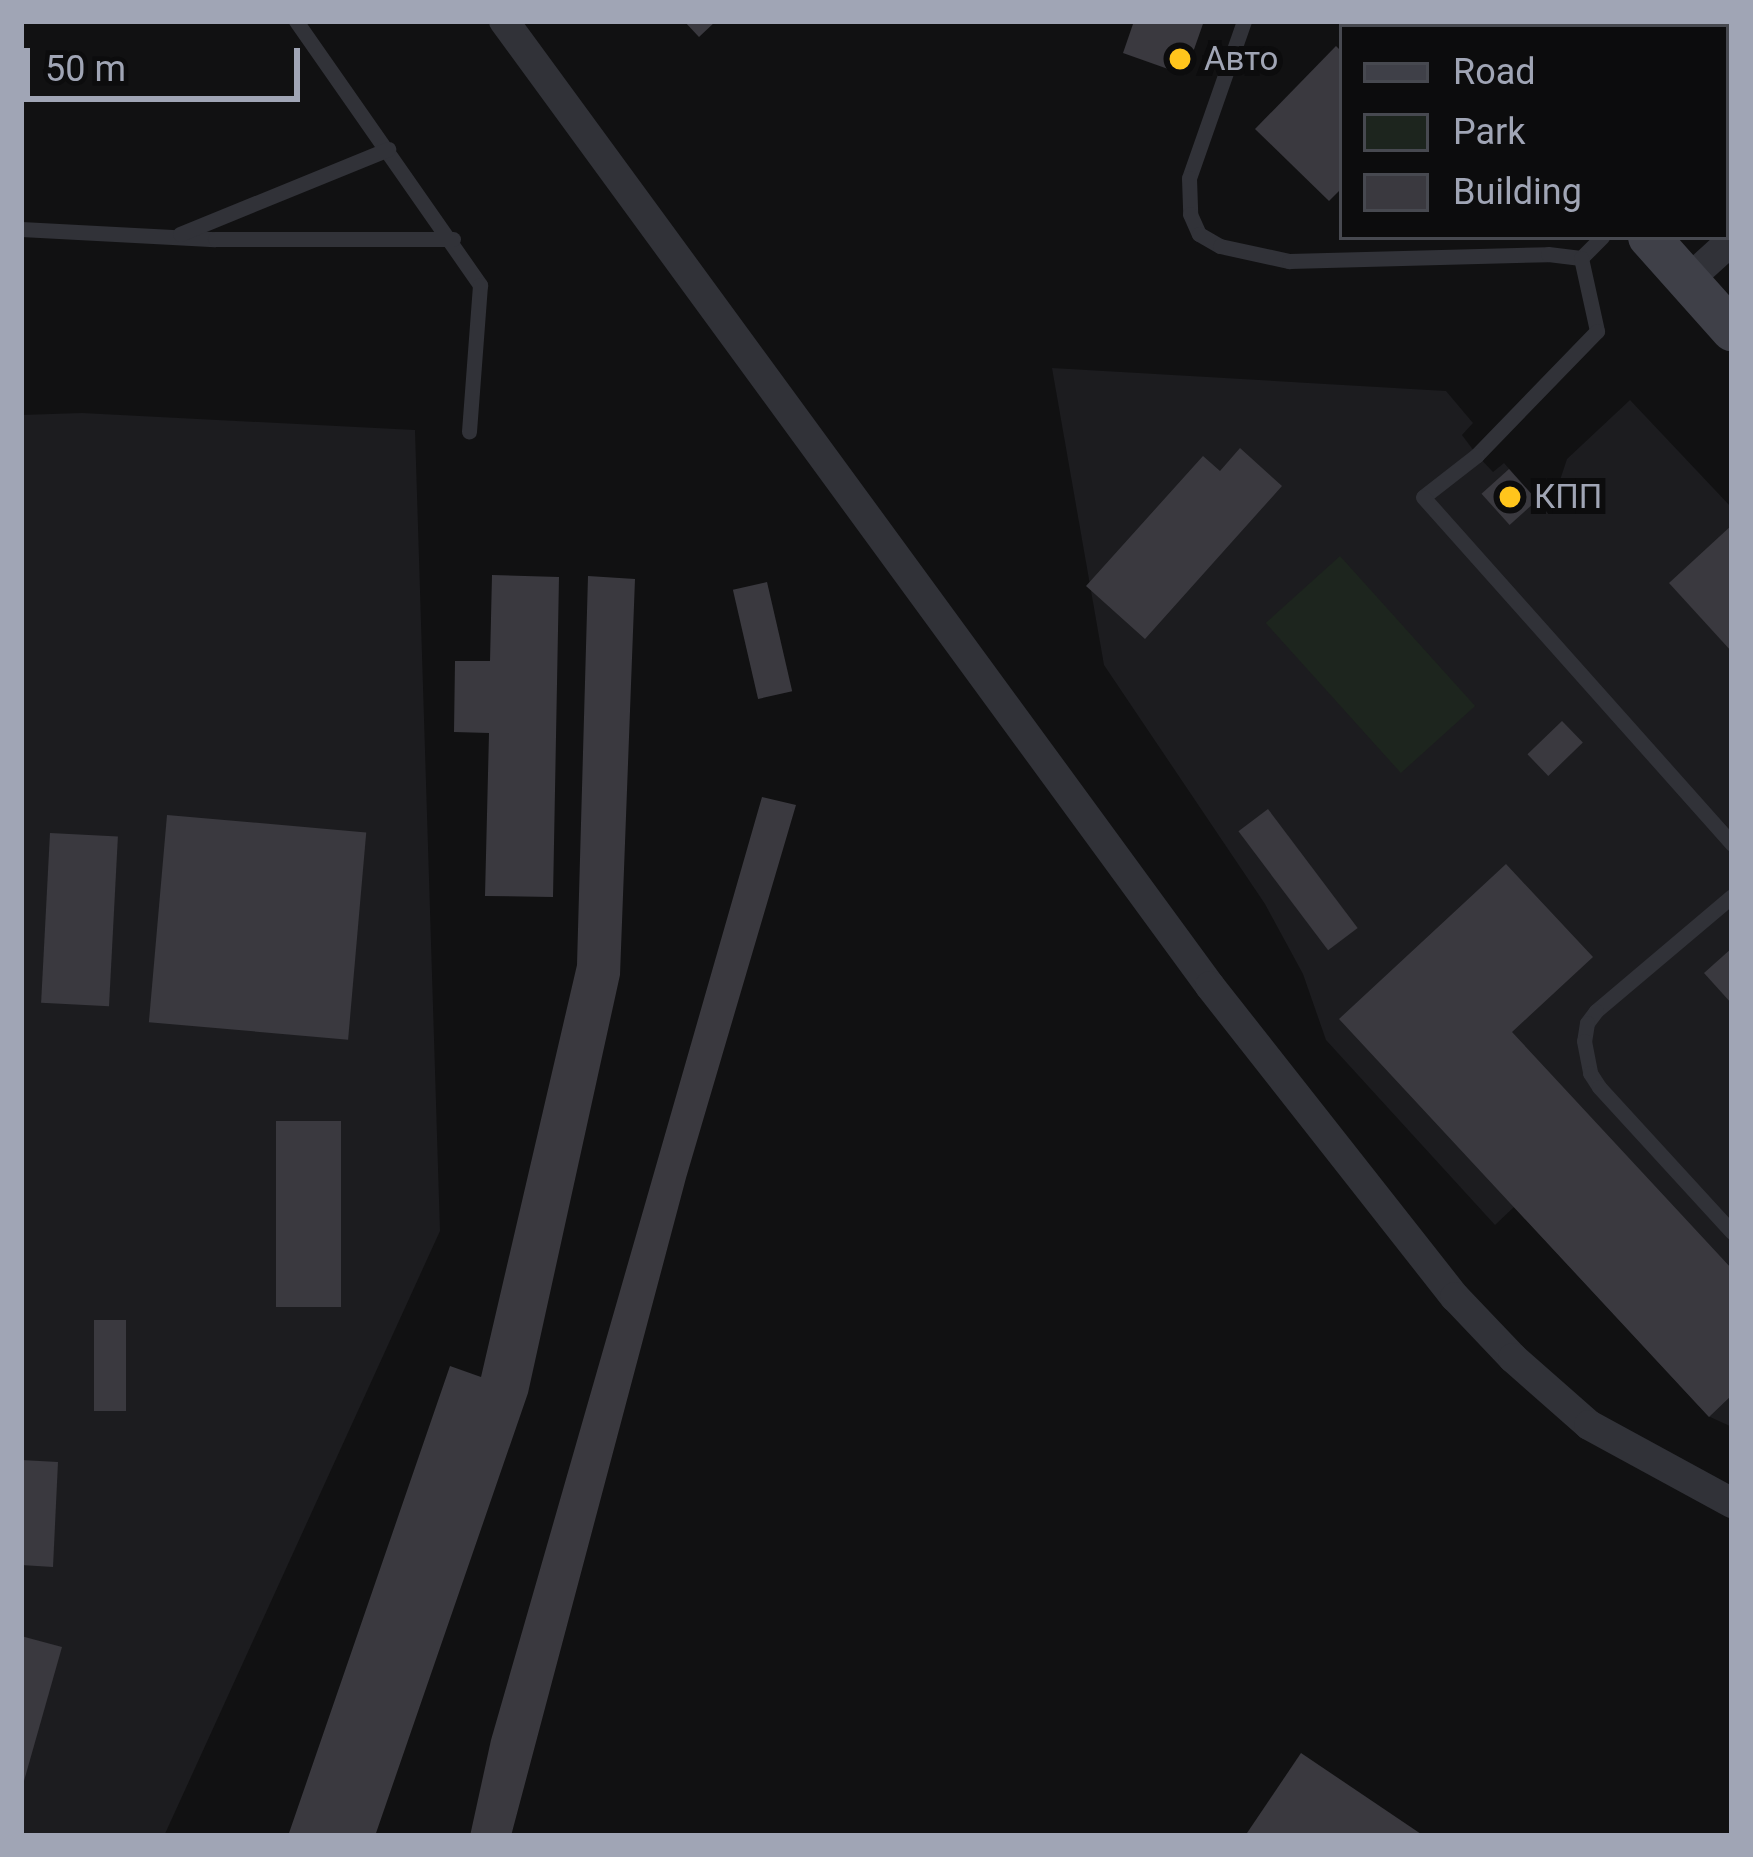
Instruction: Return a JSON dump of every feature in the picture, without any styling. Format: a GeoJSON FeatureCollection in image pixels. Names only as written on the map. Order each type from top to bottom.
{"type":"FeatureCollection","features":[{"type":"Feature","properties":{"kind":"street"},"geometry":{"type":"LineString","coordinates":[[504,21],[1210,986],[1455,1297],[1513,1358],[1589,1425],[1732,1504]]}},
{"type":"Feature","properties":{"kind":"street"},"geometry":{"type":"LineString","coordinates":[[1652,240],[1732,330]]}},
{"type":"Feature","properties":{"kind":"street"},"geometry":{"type":"LineString","coordinates":[[1687,281],[1732,240]]}},
{"type":"Feature","properties":{"kind":"lane"},"geometry":{"type":"LineString","coordinates":[[296,21],[453,239],[480,285],[469,432]]}},
{"type":"Feature","properties":{"kind":"lane"},"geometry":{"type":"LineString","coordinates":[[1244,21],[1189,178],[1190,214],[1199,234],[1220,246],[1289,262],[1548,254],[1580,258]]}},
{"type":"Feature","properties":{"kind":"lane"},"geometry":{"type":"LineString","coordinates":[[173,237],[388,149]]}},
{"type":"Feature","properties":{"kind":"lane"},"geometry":{"type":"LineString","coordinates":[[21,229],[173,237],[453,239]]}},
{"type":"Feature","properties":{"kind":"lane"},"geometry":{"type":"LineString","coordinates":[[1580,258],[1599,240]]}},
{"type":"Feature","properties":{"kind":"lane"},"geometry":{"type":"LineString","coordinates":[[1580,258],[1597,331],[1477,455],[1423,497],[1732,844]]}},
{"type":"Feature","properties":{"kind":"lane"},"geometry":{"type":"LineString","coordinates":[[1732,896],[1596,1011],[1587,1023],[1584,1041],[1590,1073],[1599,1088],[1732,1232]]}},
{"type":"Feature","properties":{"kind":"shaded area"},"geometry":{"type":"Polygon","coordinates":[[[1052,368],[1446,391],[1473,423],[1462,435],[1477,455],[1493,472],[1504,463],[1537,500],[1559,483],[1567,459],[1630,400],[1732,508],[1732,1427],[1708,1416],[1514,1207],[1495,1225],[1326,1040],[1303,974],[1265,904],[1104,665],[1052,368]]]}},
{"type":"Feature","properties":{"kind":"shaded area"},"geometry":{"type":"Polygon","coordinates":[[[82,413],[415,430],[440,1231],[164,1836],[21,1836],[21,415],[82,413]]]}},
{"type":"Feature","properties":{"kind":"green space"},"geometry":{"type":"Polygon","coordinates":[[[1340,556],[1475,706],[1401,773],[1266,623],[1340,556]]]}},
{"type":"Feature","properties":{"kind":"building"},"geometry":{"type":"Polygon","coordinates":[[[684,21],[716,21],[699,37],[684,21]]]}},
{"type":"Feature","properties":{"kind":"building"},"geometry":{"type":"Polygon","coordinates":[[[1134,21],[1204,21],[1185,75],[1123,53],[1134,21]]]}},
{"type":"Feature","properties":{"kind":"building"},"geometry":{"type":"Polygon","coordinates":[[[1656,21],[1732,21],[1732,78],[1729,81],[1729,24],[1656,21]]]}},
{"type":"Feature","properties":{"kind":"building"},"geometry":{"type":"Polygon","coordinates":[[[1336,46],[1339,49],[1339,191],[1329,201],[1255,129],[1336,46]]]}},
{"type":"Feature","properties":{"kind":"building"},"geometry":{"type":"Polygon","coordinates":[[[1240,448],[1282,486],[1145,639],[1086,586],[1203,456],[1220,471],[1240,448]]]}},
{"type":"Feature","properties":{"kind":"building","name":"КПП"},"geometry":{"type":"Polygon","coordinates":[[[1509,469],[1537,500],[1510,525],[1482,494],[1509,469]]]}},
{"type":"Feature","properties":{"kind":"building"},"geometry":{"type":"Polygon","coordinates":[[[1732,525],[1732,652],[1669,583],[1732,525]]]}},
{"type":"Feature","properties":{"kind":"building"},"geometry":{"type":"Polygon","coordinates":[[[492,575],[559,577],[553,897],[485,896],[489,733],[454,732],[455,661],[490,661],[492,575]]]}},
{"type":"Feature","properties":{"kind":"building"},"geometry":{"type":"Polygon","coordinates":[[[588,576],[635,579],[620,975],[528,1393],[375,1836],[288,1836],[450,1366],[481,1377],[577,965],[588,576]]]}},
{"type":"Feature","properties":{"kind":"building"},"geometry":{"type":"Polygon","coordinates":[[[767,582],[792,691],[758,699],[733,590],[767,582]]]}},
{"type":"Feature","properties":{"kind":"building"},"geometry":{"type":"Polygon","coordinates":[[[1562,721],[1583,743],[1548,776],[1527,754],[1562,721]]]}},
{"type":"Feature","properties":{"kind":"building"},"geometry":{"type":"Polygon","coordinates":[[[762,797],[796,805],[686,1178],[511,1836],[470,1836],[491,1740],[762,797]]]}},
{"type":"Feature","properties":{"kind":"building"},"geometry":{"type":"Polygon","coordinates":[[[1268,809],[1358,928],[1328,950],[1238,831],[1268,809]]]}},
{"type":"Feature","properties":{"kind":"building"},"geometry":{"type":"Polygon","coordinates":[[[167,815],[366,832],[348,1040],[149,1022],[167,815]]]}},
{"type":"Feature","properties":{"kind":"building"},"geometry":{"type":"Polygon","coordinates":[[[50,833],[118,837],[109,1006],[41,1003],[50,833]]]}},
{"type":"Feature","properties":{"kind":"building"},"geometry":{"type":"Polygon","coordinates":[[[1506,864],[1593,957],[1512,1032],[1732,1269],[1732,1395],[1709,1417],[1339,1019],[1506,864]]]}},
{"type":"Feature","properties":{"kind":"building"},"geometry":{"type":"Polygon","coordinates":[[[1732,948],[1732,1004],[1704,973],[1732,948]]]}},
{"type":"Feature","properties":{"kind":"building"},"geometry":{"type":"Polygon","coordinates":[[[276,1121],[341,1121],[341,1307],[276,1307],[276,1121]]]}},
{"type":"Feature","properties":{"kind":"building"},"geometry":{"type":"Polygon","coordinates":[[[94,1320],[126,1320],[126,1411],[94,1411],[94,1320]]]}},
{"type":"Feature","properties":{"kind":"building"},"geometry":{"type":"Polygon","coordinates":[[[21,1460],[58,1462],[53,1567],[21,1565],[21,1460]]]}},
{"type":"Feature","properties":{"kind":"building"},"geometry":{"type":"Polygon","coordinates":[[[21,1636],[62,1647],[22,1788],[21,1788],[21,1636]]]}},
{"type":"Feature","properties":{"kind":"building"},"geometry":{"type":"Polygon","coordinates":[[[1301,1753],[1424,1836],[1245,1836],[1301,1753]]]}},
{"type":"Feature","properties":{"kind":"place","name":"Авто"},"geometry":{"type":"Point","coordinates":[1180,59]}},
{"type":"Feature","properties":{"kind":"place","name":"КПП"},"geometry":{"type":"Point","coordinates":[1510,497]}}]}
